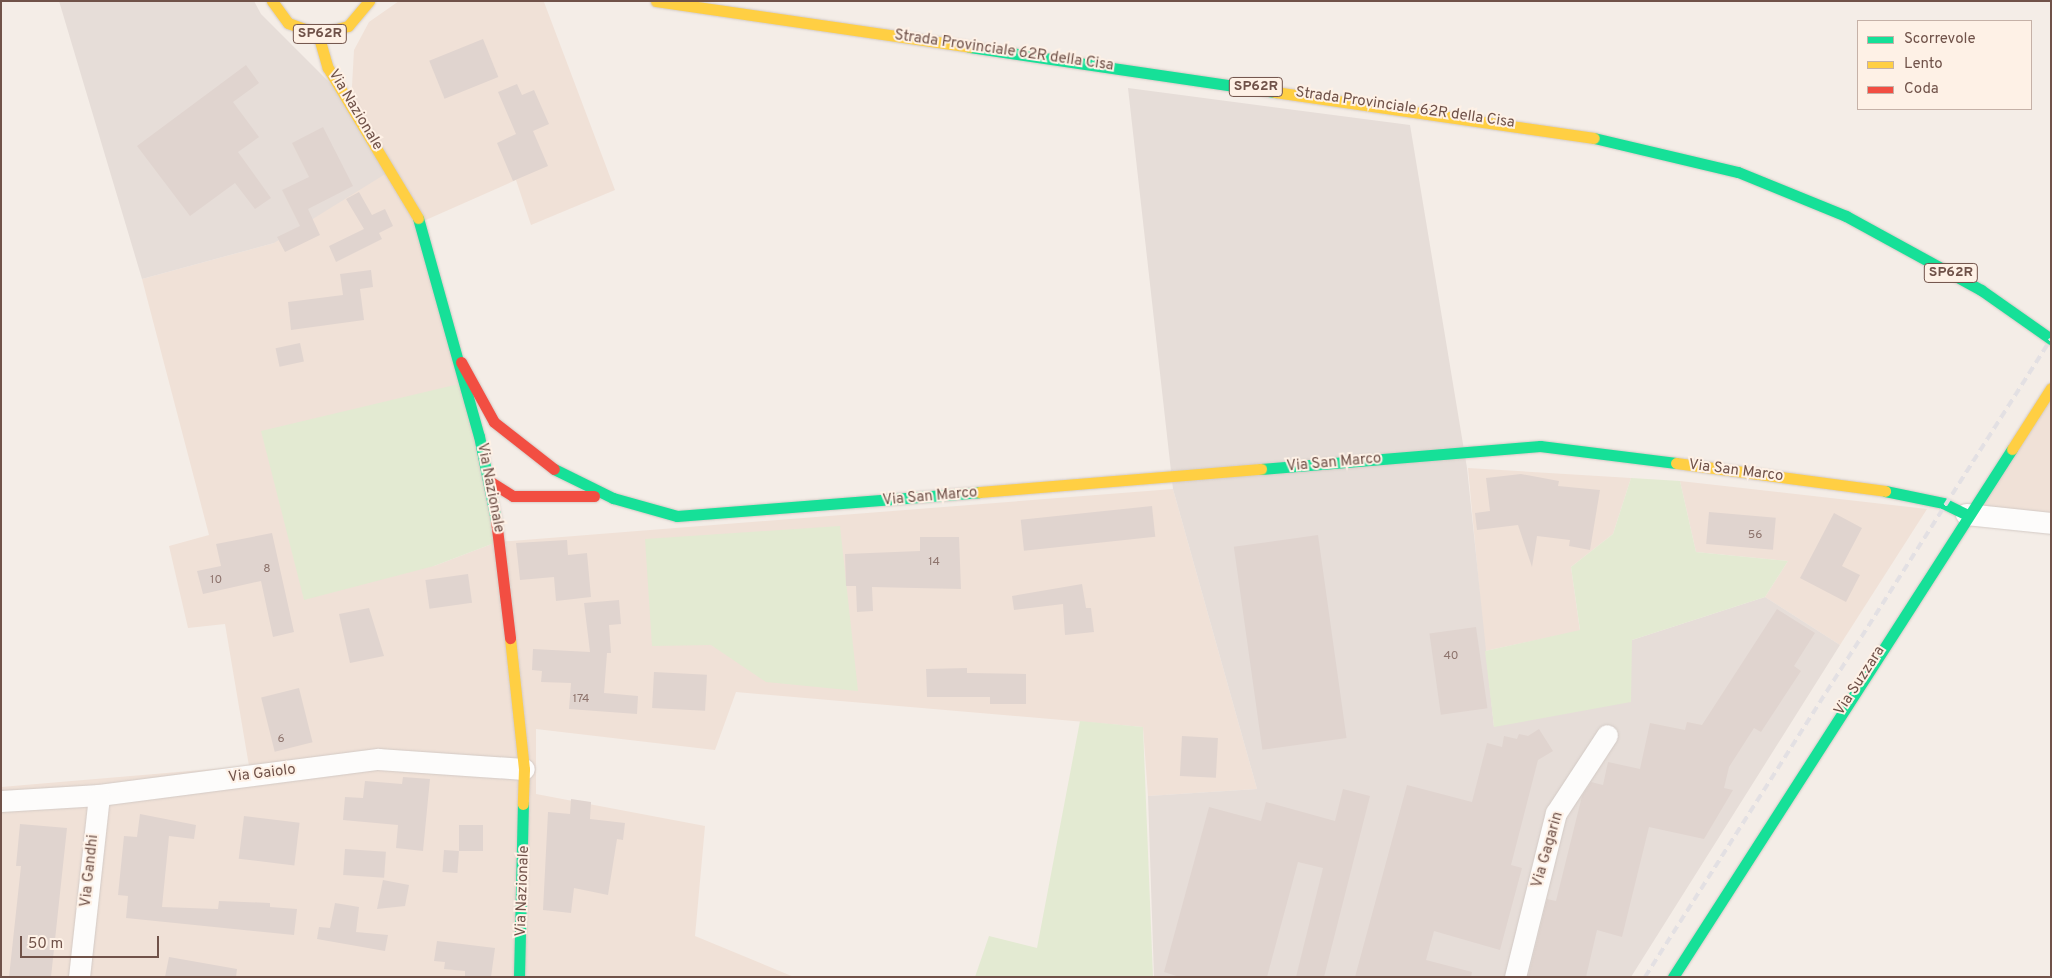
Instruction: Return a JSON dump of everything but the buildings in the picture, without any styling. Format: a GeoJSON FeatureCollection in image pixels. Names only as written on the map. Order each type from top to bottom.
{"type":"FeatureCollection","features":[{"type":"Feature","properties":{"kind":"main road","name":"SP62R"},"geometry":{"type":"LineString","coordinates":[[272,1],[288,23],[318,34],[348,26],[369,1]]}},
{"type":"Feature","properties":{"kind":"main road","name":"Strada Provinciale 62R della Cisa"},"geometry":{"type":"LineString","coordinates":[[656,1],[1634,144],[1738,172],[1846,216],[1981,290],[2051,339]]}},
{"type":"Feature","properties":{"kind":"main road","name":"Via Nazionale"},"geometry":{"type":"LineString","coordinates":[[318,34],[328,68],[409,198],[426,234],[461,362],[489,481],[500,541],[524,769],[519,977]]}},
{"type":"Feature","properties":{"kind":"main road","name":"Via San Marco"},"geometry":{"type":"LineString","coordinates":[[461,362],[494,422],[542,463]]}},
{"type":"Feature","properties":{"kind":"main road","name":"Via Suzzara"},"geometry":{"type":"LineString","coordinates":[[1673,977],[1966,514],[2051,388]]}},
{"type":"Feature","properties":{"kind":"main road","name":"Via San Marco"},"geometry":{"type":"LineString","coordinates":[[516,457],[542,463],[613,498],[677,516],[720,515],[1540,446],[1870,488],[1943,503],[1966,514]]}},
{"type":"Feature","properties":{"kind":"main road"},"geometry":{"type":"LineString","coordinates":[[486,469],[498,462]]}},
{"type":"Feature","properties":{"kind":"main road","name":"Via San Marco"},"geometry":{"type":"LineString","coordinates":[[489,481],[513,496],[545,494],[613,498]]}},
{"type":"Feature","properties":{"kind":"main road"},"geometry":{"type":"LineString","coordinates":[[519,508],[545,494]]}},
{"type":"Feature","properties":{"kind":"main road"},"geometry":{"type":"LineString","coordinates":[[500,541],[508,523]]}},
{"type":"Feature","properties":{"kind":"street","name":"Via San Marco"},"geometry":{"type":"LineString","coordinates":[[1966,514],[2051,523]]}},
{"type":"Feature","properties":{"kind":"street","name":"Via Gagarin"},"geometry":{"type":"LineString","coordinates":[[1515,977],[1556,813],[1607,735]]}},
{"type":"Feature","properties":{"kind":"street","name":"Via Gaiolo"},"geometry":{"type":"LineString","coordinates":[[1,801],[98,795],[378,759],[524,769]]}},
{"type":"Feature","properties":{"kind":"street","name":"Via Gandhi"},"geometry":{"type":"LineString","coordinates":[[79,977],[98,795]]}},
{"type":"Feature","properties":{"kind":"shaded area"},"geometry":{"type":"Polygon","coordinates":[[[59,1],[254,1],[261,14],[351,104],[395,168],[274,243],[142,279],[59,1]]]}},
{"type":"Feature","properties":{"kind":"shaded area"},"geometry":{"type":"Polygon","coordinates":[[[399,1],[544,2],[615,190],[531,225],[516,180],[419,223],[463,383],[434,566],[497,542],[1173,489],[1257,789],[1148,796],[1143,727],[736,692],[715,750],[536,729],[536,794],[705,826],[695,936],[794,977],[1,977],[1,787],[249,766],[225,624],[188,628],[169,546],[209,535],[142,279],[274,243],[351,104],[354,50],[369,22],[399,1]]]}},
{"type":"Feature","properties":{"kind":"shaded area"},"geometry":{"type":"Polygon","coordinates":[[[1128,88],[1410,125],[1467,468],[1494,727],[1632,640],[1765,597],[1840,645],[1631,977],[1154,977],[1148,796],[1257,789],[1173,489],[1128,88]]]}},
{"type":"Feature","properties":{"kind":"shaded area"},"geometry":{"type":"Polygon","coordinates":[[[2051,397],[2051,516],[1967,513],[2051,397]]]}},
{"type":"Feature","properties":{"kind":"shaded area"},"geometry":{"type":"Polygon","coordinates":[[[1468,468],[1631,478],[1613,534],[1571,567],[1580,631],[1485,651],[1468,468]]]}},
{"type":"Feature","properties":{"kind":"shaded area"},"geometry":{"type":"Polygon","coordinates":[[[1680,481],[1927,509],[1840,645],[1765,597],[1788,561],[1696,552],[1680,481]]]}},
{"type":"Feature","properties":{"kind":"green space"},"geometry":{"type":"Polygon","coordinates":[[[463,383],[497,542],[434,566],[304,600],[261,431],[463,383]]]}},
{"type":"Feature","properties":{"kind":"green space"},"geometry":{"type":"Polygon","coordinates":[[[1631,478],[1680,481],[1696,552],[1788,561],[1765,597],[1632,640],[1631,702],[1494,727],[1485,651],[1580,630],[1571,567],[1613,534],[1631,478]]]}},
{"type":"Feature","properties":{"kind":"green space"},"geometry":{"type":"Polygon","coordinates":[[[840,526],[858,691],[766,682],[711,645],[652,646],[645,539],[840,526]]]}},
{"type":"Feature","properties":{"kind":"green space"},"geometry":{"type":"Polygon","coordinates":[[[1080,721],[1143,727],[1153,977],[975,977],[989,936],[1037,948],[1080,721]]]}},
{"type":"Feature","properties":{"kind":"railway"},"geometry":{"type":"LineString","coordinates":[[1645,977],[2051,339]]}},
{"type":"Feature","properties":{"kind":"traffic: fast"},"geometry":{"type":"LineString","coordinates":[[970,47],[1275,92]]}},
{"type":"Feature","properties":{"kind":"traffic: fast"},"geometry":{"type":"LineString","coordinates":[[1594,138],[1738,172],[1846,216],[1981,290],[2051,339]]}},
{"type":"Feature","properties":{"kind":"traffic: fast"},"geometry":{"type":"LineString","coordinates":[[418,218],[479,436],[496,520]]}},
{"type":"Feature","properties":{"kind":"traffic: fast"},"geometry":{"type":"LineString","coordinates":[[1261,469],[1540,446],[1676,463]]}},
{"type":"Feature","properties":{"kind":"traffic: fast"},"geometry":{"type":"LineString","coordinates":[[1673,977],[2012,449]]}},
{"type":"Feature","properties":{"kind":"traffic: fast"},"geometry":{"type":"LineString","coordinates":[[554,469],[613,498],[677,516],[979,492]]}},
{"type":"Feature","properties":{"kind":"traffic: fast"},"geometry":{"type":"LineString","coordinates":[[1885,491],[1943,503],[1966,514]]}},
{"type":"Feature","properties":{"kind":"traffic: fast"},"geometry":{"type":"LineString","coordinates":[[519,977],[523,804]]}},
{"type":"Feature","properties":{"kind":"traffic: slow"},"geometry":{"type":"LineString","coordinates":[[272,1],[288,23],[318,34],[348,26],[369,1]]}},
{"type":"Feature","properties":{"kind":"traffic: slow"},"geometry":{"type":"LineString","coordinates":[[656,1],[970,47]]}},
{"type":"Feature","properties":{"kind":"traffic: slow"},"geometry":{"type":"LineString","coordinates":[[318,34],[328,68],[418,218]]}},
{"type":"Feature","properties":{"kind":"traffic: slow"},"geometry":{"type":"LineString","coordinates":[[1275,92],[1594,138]]}},
{"type":"Feature","properties":{"kind":"traffic: slow"},"geometry":{"type":"LineString","coordinates":[[2012,449],[2051,388]]}},
{"type":"Feature","properties":{"kind":"traffic: slow"},"geometry":{"type":"LineString","coordinates":[[1676,463],[1885,491]]}},
{"type":"Feature","properties":{"kind":"traffic: slow"},"geometry":{"type":"LineString","coordinates":[[979,492],[1261,469]]}},
{"type":"Feature","properties":{"kind":"traffic: slow"},"geometry":{"type":"LineString","coordinates":[[510,638],[524,769],[523,804]]}},
{"type":"Feature","properties":{"kind":"traffic: jam"},"geometry":{"type":"LineString","coordinates":[[461,362],[494,422],[554,469]]}},
{"type":"Feature","properties":{"kind":"traffic: jam"},"geometry":{"type":"LineString","coordinates":[[489,481],[513,496],[594,496]]}},
{"type":"Feature","properties":{"kind":"traffic: jam"},"geometry":{"type":"LineString","coordinates":[[496,520],[510,638]]}}]}
